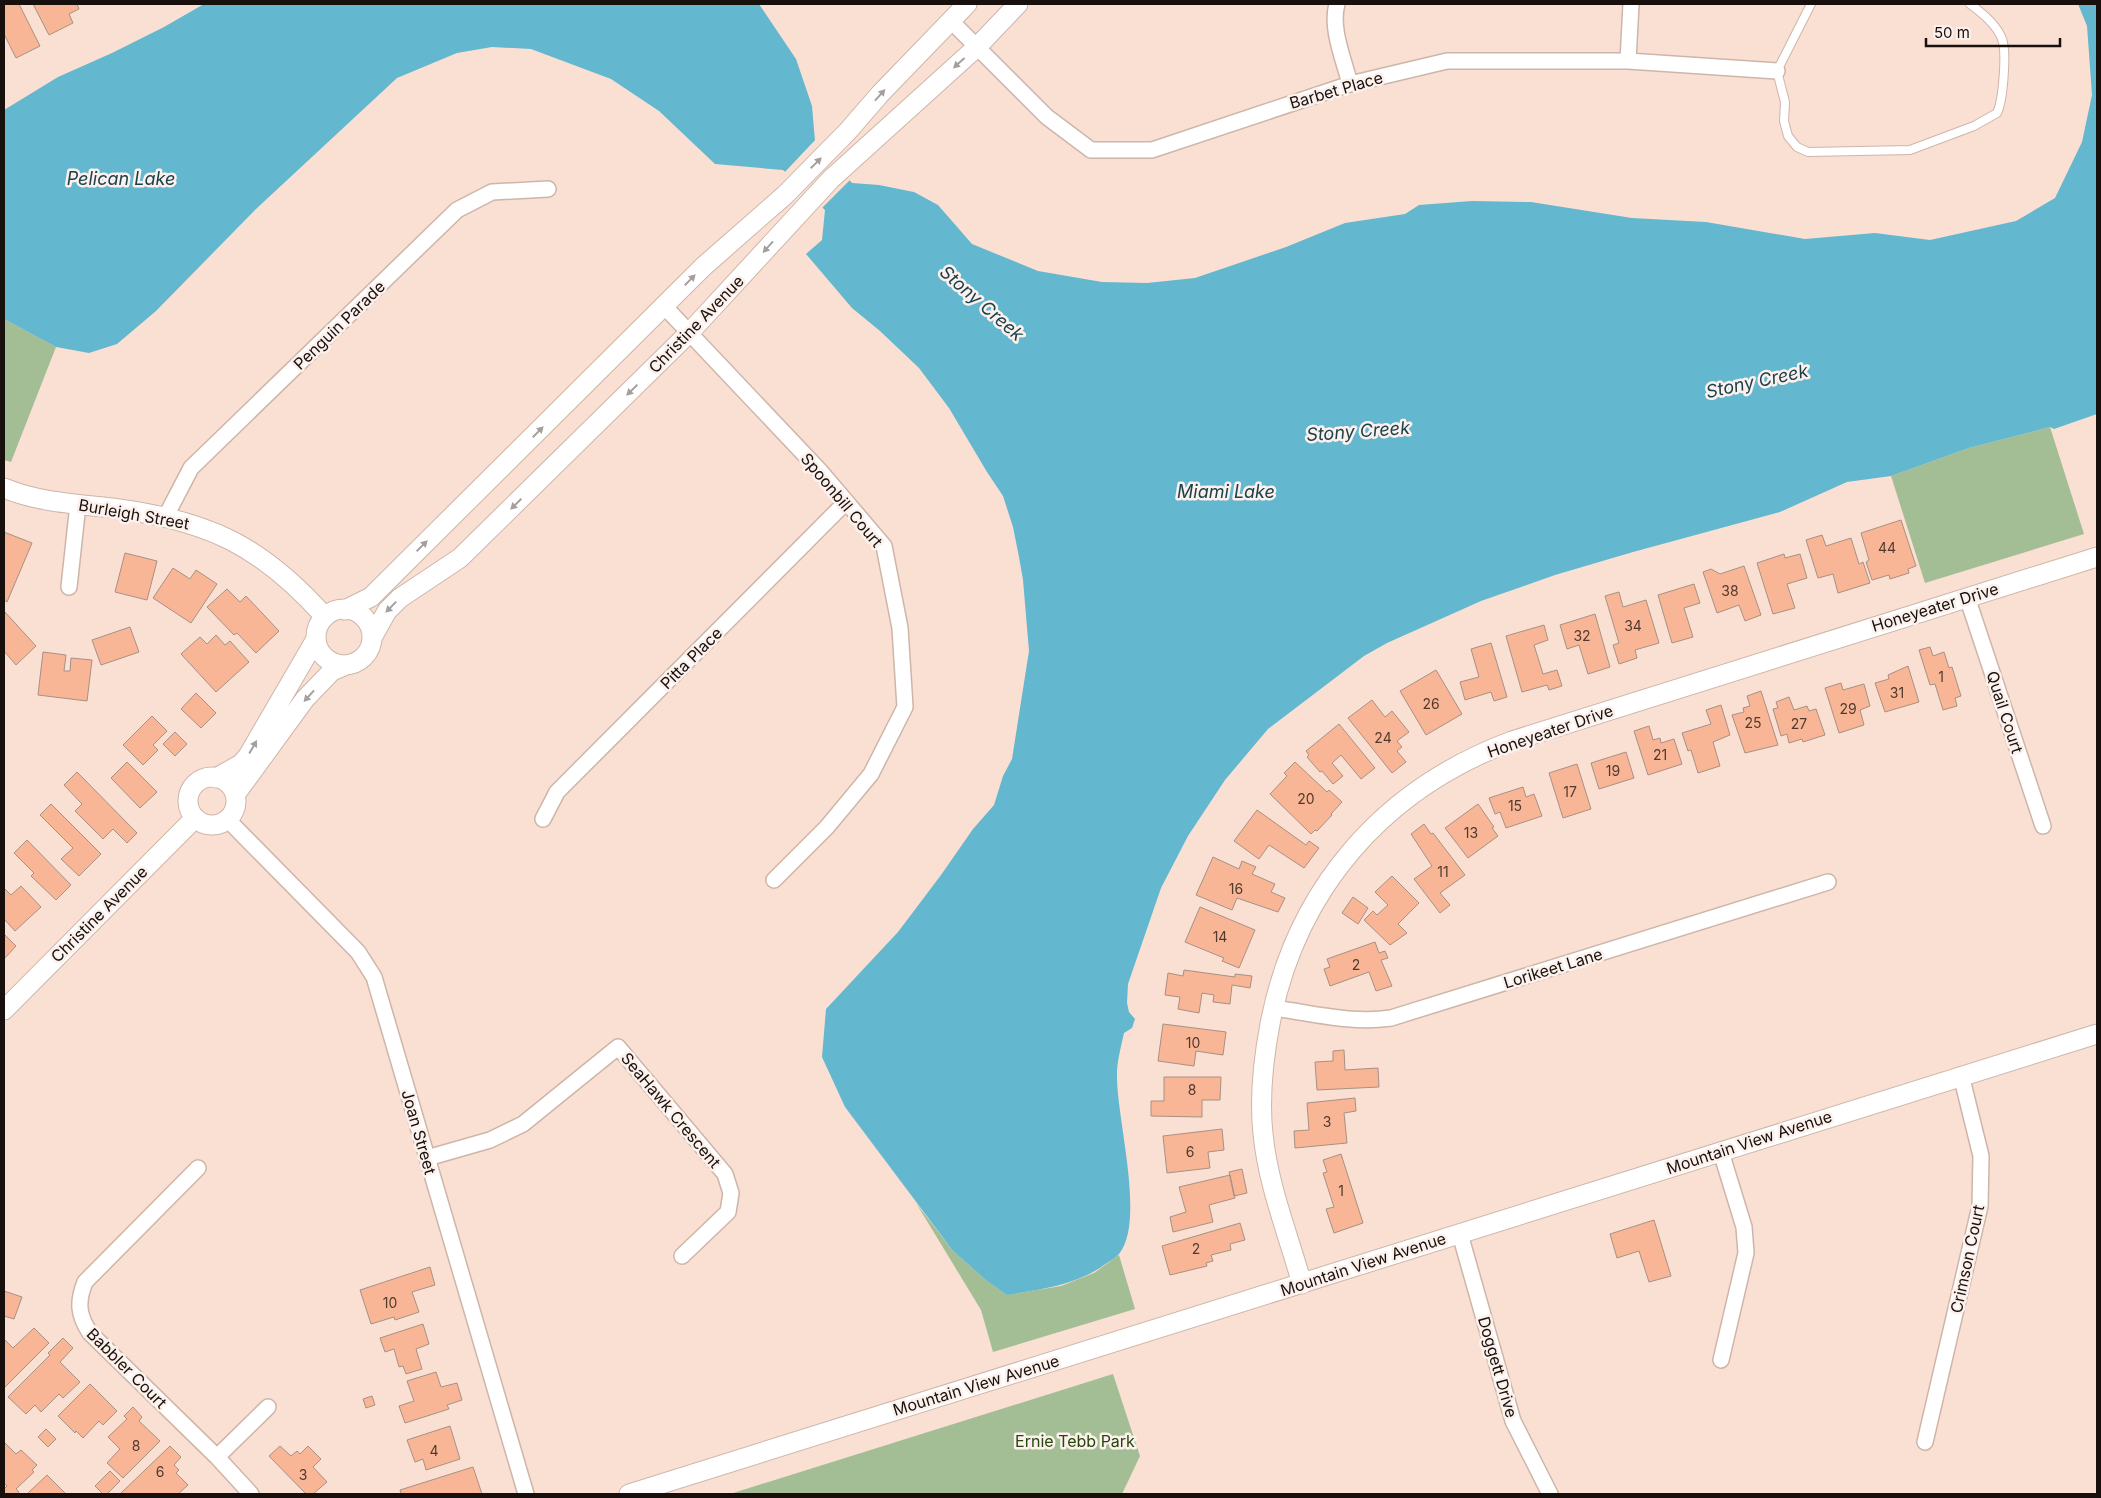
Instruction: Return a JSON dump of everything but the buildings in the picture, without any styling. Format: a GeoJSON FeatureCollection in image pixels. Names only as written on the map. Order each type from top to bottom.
{"type":"FeatureCollection","features":[{"type":"Feature","properties":{"kind":"street","name":"Christine Avenue"},"geometry":{"type":"LineString","coordinates":[[345,610],[372,597],[704,266],[785,195],[967,4]]}},
{"type":"Feature","properties":{"kind":"street","name":"Christine Avenue"},"geometry":{"type":"LineString","coordinates":[[372,638],[383,617],[400,598],[460,558],[690,332],[831,180],[978,46],[1018,4]]}},
{"type":"Feature","properties":{"kind":"street"},"geometry":{"type":"LineString","coordinates":[[1337,4],[1338,37],[1350,84]]}},
{"type":"Feature","properties":{"kind":"street"},"geometry":{"type":"LineString","coordinates":[[1628,61],[1631,4]]}},
{"type":"Feature","properties":{"kind":"street","name":"Barbet Place"},"geometry":{"type":"LineString","coordinates":[[951,21],[1047,117],[1091,150],[1152,150],[1350,84],[1447,61],[1628,61],[1777,71]]}},
{"type":"Feature","properties":{"kind":"street","name":"Penguin Parade"},"geometry":{"type":"LineString","coordinates":[[166,516],[191,468],[457,210],[492,192],[548,189]]}},
{"type":"Feature","properties":{"kind":"street","name":"Spoonbill Court"},"geometry":{"type":"LineString","coordinates":[[664,306],[846,502],[884,546],[900,628],[905,707],[871,774],[827,827],[774,880]]}},
{"type":"Feature","properties":{"kind":"street","name":"Burleigh Street"},"geometry":{"type":"LineString","coordinates":[[4,488],[43,499],[166,516],[209,530],[234,541],[267,562],[304,594],[325,617]]}},
{"type":"Feature","properties":{"kind":"street","name":"Pitta Place"},"geometry":{"type":"LineString","coordinates":[[542,819],[558,792],[846,502]]}},
{"type":"Feature","properties":{"kind":"street"},"geometry":{"type":"LineString","coordinates":[[69,587],[78,504]]}},
{"type":"Feature","properties":{"kind":"street","name":"Honeyeater Drive"},"geometry":{"type":"LineString","coordinates":[[1302,1284],[1270,1176],[1263,1132],[1261,1098],[1263,1058],[1273,1008],[1286,963],[1306,916],[1330,879],[1354,849],[1385,817],[1410,796],[1437,778],[1484,752],[1512,741],[2097,557]]}},
{"type":"Feature","properties":{"kind":"street","name":"Quail Court"},"geometry":{"type":"LineString","coordinates":[[1967,597],[2043,826]]}},
{"type":"Feature","properties":{"kind":"street"},"geometry":{"type":"LineString","coordinates":[[335,611],[357,612],[370,626],[372,638],[370,649],[364,657],[355,663],[332,671],[305,699],[235,795],[234,808],[227,819],[221,823],[207,824],[195,818],[188,805],[190,790],[201,779],[216,778],[241,764],[248,756],[316,639],[320,624],[325,617],[335,611]]}},
{"type":"Feature","properties":{"kind":"street"},"geometry":{"type":"LineString","coordinates":[[316,639],[325,657],[335,664],[346,665]]}},
{"type":"Feature","properties":{"kind":"street"},"geometry":{"type":"LineString","coordinates":[[216,778],[228,784],[235,795]]}},
{"type":"Feature","properties":{"kind":"street","name":"Christine Avenue"},"geometry":{"type":"LineString","coordinates":[[4,1010],[195,818]]}},
{"type":"Feature","properties":{"kind":"street","name":"Joan Street"},"geometry":{"type":"LineString","coordinates":[[227,819],[358,952],[374,977],[526,1494]]}},
{"type":"Feature","properties":{"kind":"street","name":"Lorikeet Lane"},"geometry":{"type":"LineString","coordinates":[[1273,1008],[1350,1020],[1374,1021],[1391,1018],[1828,882]]}},
{"type":"Feature","properties":{"kind":"street"},"geometry":{"type":"LineString","coordinates":[[2072,1042],[2097,1026]]}},
{"type":"Feature","properties":{"kind":"street","name":"Mountain View Avenue"},"geometry":{"type":"LineString","coordinates":[[629,1494],[1302,1284],[1961,1075],[2097,1034]]}},
{"type":"Feature","properties":{"kind":"street","name":"SeaHawk Crescent"},"geometry":{"type":"LineString","coordinates":[[427,1158],[490,1140],[524,1124],[618,1047],[725,1174],[731,1193],[728,1212],[682,1256]]}},
{"type":"Feature","properties":{"kind":"street","name":"Crimson Court"},"geometry":{"type":"LineString","coordinates":[[1925,1442],[1980,1206],[1982,1156],[1961,1075]]}},
{"type":"Feature","properties":{"kind":"street"},"geometry":{"type":"LineString","coordinates":[[1721,1152],[1744,1227],[1746,1253],[1721,1360]]}},
{"type":"Feature","properties":{"kind":"street","name":"Babbler Court"},"geometry":{"type":"LineString","coordinates":[[198,1168],[85,1282],[80,1293],[78,1305],[82,1321],[90,1333],[251,1494]]}},
{"type":"Feature","properties":{"kind":"street","name":"Doggett Drive"},"geometry":{"type":"LineString","coordinates":[[1460,1234],[1513,1421],[1546,1493]]}},
{"type":"Feature","properties":{"kind":"street"},"geometry":{"type":"LineString","coordinates":[[216,1457],[268,1407]]}},
{"type":"Feature","properties":{"kind":"lane"},"geometry":{"type":"LineString","coordinates":[[1811,4],[1777,71],[1785,102],[1784,121],[1788,136],[1797,147],[1808,152],[1910,150],[1992,117],[1997,113],[2003,97],[2002,38],[1994,26],[1970,4]]}},
{"type":"Feature","properties":{"kind":"green space"},"geometry":{"type":"Polygon","coordinates":[[[4,319],[56,347],[11,462],[4,460],[4,319]]]}},
{"type":"Feature","properties":{"kind":"green space"},"geometry":{"type":"Polygon","coordinates":[[[2050,427],[2084,534],[1925,583],[1891,476],[1969,448],[2050,427]]]}},
{"type":"Feature","properties":{"kind":"green space"},"geometry":{"type":"Polygon","coordinates":[[[916,1203],[953,1251],[987,1281],[1007,1295],[1061,1286],[1094,1273],[1119,1255],[1135,1309],[993,1352],[981,1310],[916,1203]]]}},
{"type":"Feature","properties":{"kind":"green space","name":"Ernie Tebb Park"},"geometry":{"type":"Polygon","coordinates":[[[1113,1374],[1140,1456],[1122,1494],[730,1494],[1113,1374]]]}},
{"type":"Feature","properties":{"kind":"water","name":"Miami Lake"},"geometry":{"type":"Polygon","coordinates":[[[204,4],[759,4],[796,59],[812,106],[815,141],[852,183],[879,185],[914,192],[938,205],[972,244],[1038,271],[1102,282],[1147,283],[1195,278],[1286,247],[1345,223],[1405,214],[1419,205],[1472,201],[1531,202],[1632,218],[1706,222],[1805,239],[1875,233],[1930,240],[2016,221],[2055,198],[2082,142],[2092,95],[2087,26],[2078,4],[2097,4],[2097,414],[2054,429],[2050,427],[1969,448],[1891,476],[1847,482],[1780,512],[1555,575],[1481,601],[1387,643],[1364,656],[1268,729],[1225,780],[1188,836],[1161,888],[1128,984],[1127,1003],[1129,1012],[1135,1019],[1132,1028],[1124,1033],[1118,1059],[1117,1074],[1130,1194],[1130,1218],[1127,1238],[1116,1257],[1084,1276],[1060,1285],[1007,1295],[987,1281],[953,1251],[845,1107],[822,1057],[826,1009],[898,932],[973,829],[994,805],[1003,776],[1012,759],[1029,651],[1023,580],[1019,557],[1013,527],[1003,496],[949,408],[919,368],[880,331],[852,308],[806,254],[822,240],[825,210],[783,170],[715,164],[659,111],[611,79],[531,49],[492,47],[457,53],[397,78],[256,209],[156,311],[117,344],[89,353],[56,347],[4,319],[4,110],[58,77],[164,27],[204,4]]]}},
{"type":"Feature","properties":{"kind":"pier"},"geometry":{"type":"Polygon","coordinates":[[[817,138],[851,179],[821,209],[783,174],[817,138]]]}},
{"type":"Feature","properties":{"kind":"water label","name":"Pelican Lake"},"geometry":{"type":"Point","coordinates":[121,178]}},
{"type":"Feature","properties":{"kind":"water label","name":"Stony Creek"},"geometry":{"type":"Point","coordinates":[982,303]}},
{"type":"Feature","properties":{"kind":"water label","name":"Stony Creek"},"geometry":{"type":"Point","coordinates":[1757,381]}},
{"type":"Feature","properties":{"kind":"water label","name":"Stony Creek"},"geometry":{"type":"Point","coordinates":[1358,431]}}]}
